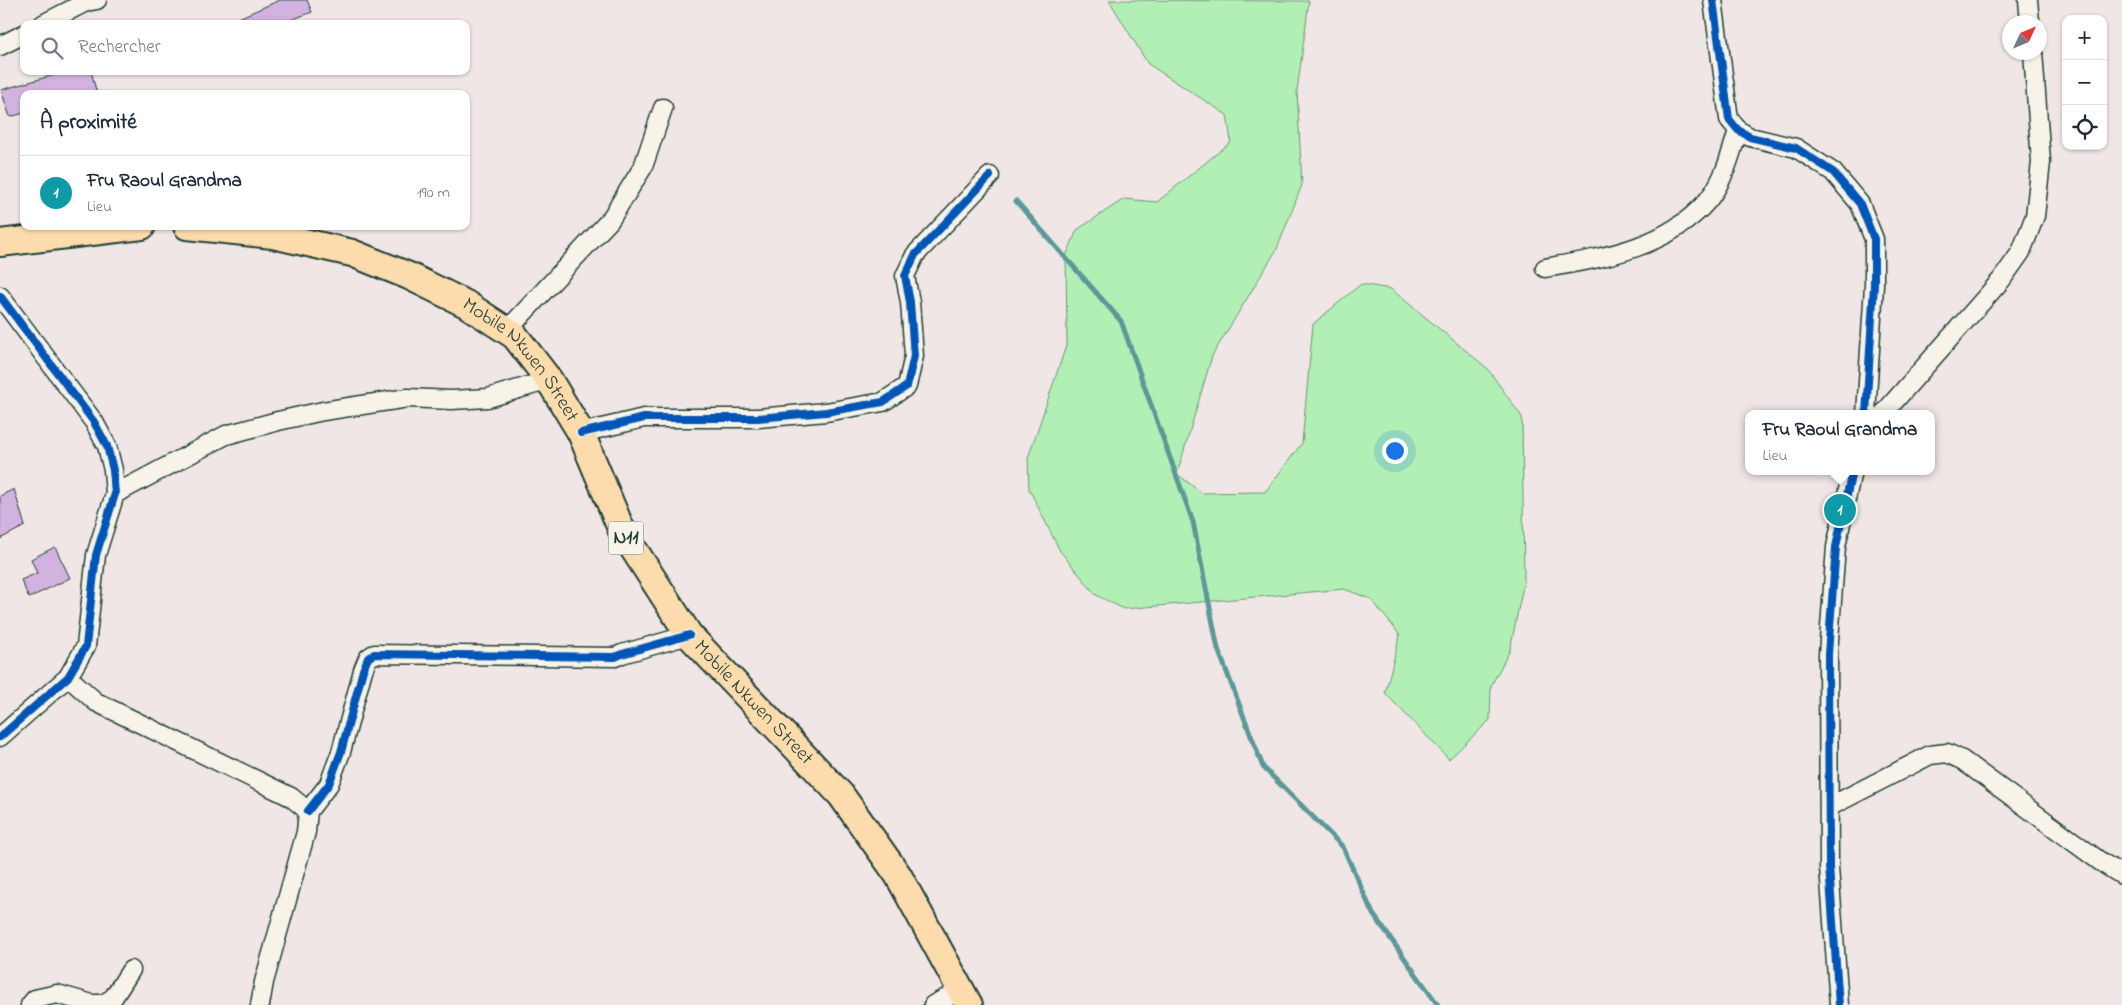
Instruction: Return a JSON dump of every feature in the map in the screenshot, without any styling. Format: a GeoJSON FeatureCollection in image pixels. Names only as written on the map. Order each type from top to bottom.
{"type":"FeatureCollection","features":[{"type":"Feature","properties":{"kind":"highway"},"geometry":{"type":"LineString","coordinates":[[0,243],[109,230]]}},
{"type":"Feature","properties":{"kind":"highway","name":"Mobile Nkwen Street"},"geometry":{"type":"LineString","coordinates":[[225,230],[273,235],[352,253],[409,276],[466,304],[514,336],[549,380],[581,433],[622,531],[689,635],[841,795],[898,876],[965,997]]}},
{"type":"Feature","properties":{"kind":"street"},"geometry":{"type":"LineString","coordinates":[[1713,0],[1729,119],[1738,130],[1750,137],[1796,148],[1833,172],[1860,204],[1874,240],[1874,285],[1866,410]]}},
{"type":"Feature","properties":{"kind":"street"},"geometry":{"type":"LineString","coordinates":[[2028,0],[2029,15]]}},
{"type":"Feature","properties":{"kind":"street"},"geometry":{"type":"LineString","coordinates":[[51,20],[89,1]]}},
{"type":"Feature","properties":{"kind":"street"},"geometry":{"type":"LineString","coordinates":[[0,46],[20,36]]}},
{"type":"Feature","properties":{"kind":"street"},"geometry":{"type":"LineString","coordinates":[[1887,410],[2002,279],[2020,252],[2036,216],[2041,162],[2033,60]]}},
{"type":"Feature","properties":{"kind":"street"},"geometry":{"type":"LineString","coordinates":[[514,336],[514,323],[610,220],[643,167],[663,108]]}},
{"type":"Feature","properties":{"kind":"street"},"geometry":{"type":"LineString","coordinates":[[1545,268],[1603,258],[1656,239],[1688,220],[1709,199],[1729,163],[1738,130]]}},
{"type":"Feature","properties":{"kind":"street"},"geometry":{"type":"LineString","coordinates":[[581,433],[644,418],[758,418],[826,412],[883,402],[908,386],[914,356],[910,302],[905,276],[915,256],[990,176]]}},
{"type":"Feature","properties":{"kind":"street"},"geometry":{"type":"LineString","coordinates":[[0,296],[94,422],[107,446],[113,470],[115,494],[96,555],[86,646],[68,677],[0,737]]}},
{"type":"Feature","properties":{"kind":"street"},"geometry":{"type":"LineString","coordinates":[[115,494],[226,435],[278,421],[323,411],[408,398],[451,400],[488,398],[549,380]]}},
{"type":"Feature","properties":{"kind":"street"},"geometry":{"type":"LineString","coordinates":[[1839,1005],[1829,867],[1828,654],[1836,547],[1851,475]]}},
{"type":"Feature","properties":{"kind":"street"},"geometry":{"type":"LineString","coordinates":[[260,1005],[264,982],[306,832],[308,811],[329,784],[341,752],[362,670],[368,658],[374,654],[615,657],[689,635]]}},
{"type":"Feature","properties":{"kind":"street"},"geometry":{"type":"LineString","coordinates":[[68,677],[96,702],[291,797],[308,811]]}},
{"type":"Feature","properties":{"kind":"street"},"geometry":{"type":"LineString","coordinates":[[1829,807],[1930,755],[1947,753],[1962,760],[2101,862],[2122,875]]}},
{"type":"Feature","properties":{"kind":"street"},"geometry":{"type":"LineString","coordinates":[[30,1005],[34,999],[57,994],[92,1004],[103,1004],[113,998],[131,970]]}},
{"type":"Feature","properties":{"kind":"street"},"geometry":{"type":"LineString","coordinates":[[933,1005],[965,997]]}},
{"type":"Feature","properties":{"kind":"green space"},"geometry":{"type":"Polygon","coordinates":[[[1109,0],[1309,1],[1297,91],[1302,185],[1277,249],[1212,356],[1177,474],[1202,493],[1265,492],[1302,443],[1313,324],[1361,284],[1391,289],[1487,368],[1522,417],[1524,581],[1510,650],[1491,686],[1490,720],[1449,759],[1385,693],[1400,635],[1371,599],[1344,589],[1124,609],[1096,595],[1060,551],[1029,489],[1028,458],[1067,343],[1066,256],[1077,230],[1124,199],[1157,202],[1231,142],[1227,115],[1148,64],[1109,0]]]}},
{"type":"Feature","properties":{"kind":"building"},"geometry":{"type":"Polygon","coordinates":[[[280,0],[307,0],[312,12],[291,20],[234,20],[280,0]]]}},
{"type":"Feature","properties":{"kind":"building"},"geometry":{"type":"Polygon","coordinates":[[[54,75],[92,75],[96,90],[20,90],[20,114],[10,117],[1,90],[54,75]]]}},
{"type":"Feature","properties":{"kind":"building"},"geometry":{"type":"Polygon","coordinates":[[[14,489],[25,526],[0,539],[0,496],[14,489]]]}},
{"type":"Feature","properties":{"kind":"building"},"geometry":{"type":"Polygon","coordinates":[[[55,547],[70,578],[29,598],[21,580],[37,573],[31,559],[55,547]]]}},
{"type":"Feature","properties":{"kind":"waterway"},"geometry":{"type":"LineString","coordinates":[[1016,201],[1121,321],[1193,522],[1218,649],[1263,767],[1343,847],[1373,914],[1438,1005]]}},
{"type":"Feature","properties":{"kind":"cycle path"},"geometry":{"type":"LineString","coordinates":[[1713,0],[1729,119],[1738,130],[1750,137],[1796,148],[1833,172],[1860,204],[1874,239],[1874,285],[1866,410]]}},
{"type":"Feature","properties":{"kind":"cycle path"},"geometry":{"type":"LineString","coordinates":[[581,433],[644,418],[758,418],[826,412],[883,402],[907,386],[914,356],[910,302],[905,276],[915,255],[990,176]]}},
{"type":"Feature","properties":{"kind":"cycle path"},"geometry":{"type":"LineString","coordinates":[[0,296],[94,422],[107,446],[113,470],[115,494],[96,555],[86,646],[68,677],[0,737]]}},
{"type":"Feature","properties":{"kind":"cycle path"},"geometry":{"type":"LineString","coordinates":[[1839,1005],[1829,867],[1828,654],[1836,547],[1851,475]]}},
{"type":"Feature","properties":{"kind":"cycle path"},"geometry":{"type":"LineString","coordinates":[[308,811],[329,784],[341,752],[363,670],[368,658],[374,654],[615,657],[689,635]]}},
{"type":"Feature","properties":{"kind":"place","name":"Fru Raoul Grandma"},"geometry":{"type":"Point","coordinates":[1840,510]}}]}
